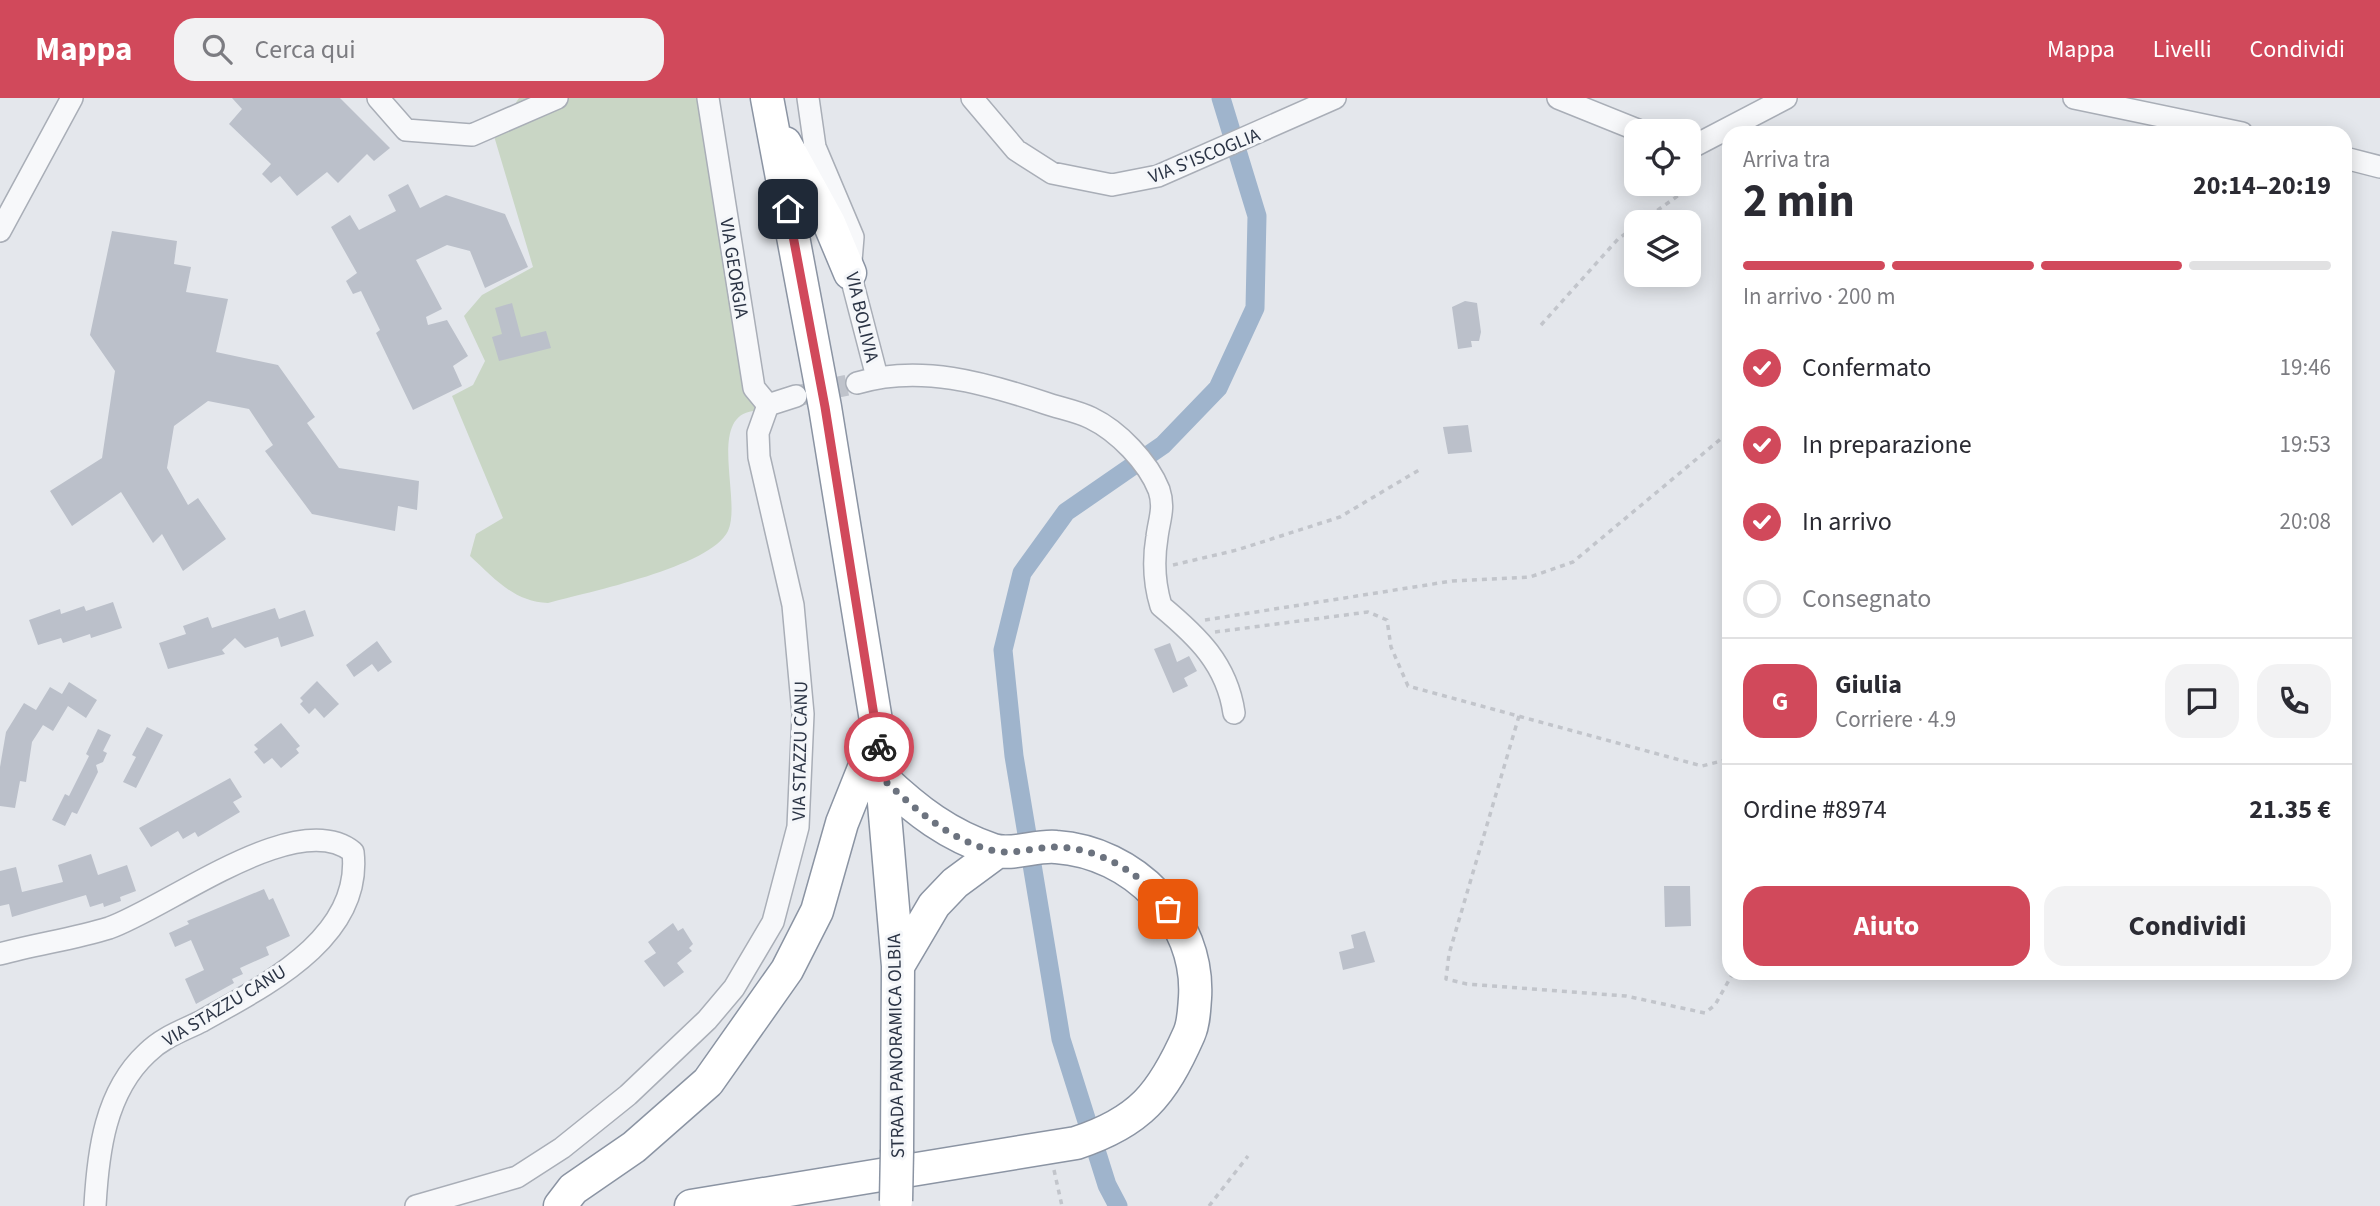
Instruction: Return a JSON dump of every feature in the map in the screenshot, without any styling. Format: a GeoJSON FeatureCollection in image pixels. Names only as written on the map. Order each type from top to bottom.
{"type":"FeatureCollection","features":[{"type":"Feature","properties":{"kind":"highway"},"geometry":{"type":"LineString","coordinates":[[769,107],[828,223],[850,273]]}},
{"type":"Feature","properties":{"kind":"highway","name":"STRADA PANORAMICA OLBIA"},"geometry":{"type":"LineString","coordinates":[[769,107],[825,407],[878,733],[898,966],[896,1203]]}},
{"type":"Feature","properties":{"kind":"highway"},"geometry":{"type":"LineString","coordinates":[[560,1206],[573,1189],[634,1147],[708,1082],[787,970],[817,911],[842,822],[878,733]]}},
{"type":"Feature","properties":{"kind":"highway"},"geometry":{"type":"LineString","coordinates":[[691,1206],[1063,1146],[1112,1131],[1141,1111],[1172,1074],[1192,1028],[1196,978],[1182,930],[1153,889],[1112,860],[1056,847],[1006,851],[955,835],[927,818],[883,779]]}},
{"type":"Feature","properties":{"kind":"highway"},"geometry":{"type":"LineString","coordinates":[[898,966],[934,905],[956,883],[1006,851]]}},
{"type":"Feature","properties":{"kind":"street"},"geometry":{"type":"LineString","coordinates":[[0,231],[72,98]]}},
{"type":"Feature","properties":{"kind":"street"},"geometry":{"type":"LineString","coordinates":[[378,98],[406,130],[472,135],[557,98]]}},
{"type":"Feature","properties":{"kind":"street","name":"VIA GEORGIA"},"geometry":{"type":"LineString","coordinates":[[708,98],[754,388],[768,405]]}},
{"type":"Feature","properties":{"kind":"street","name":"VIA BOLIVIA"},"geometry":{"type":"LineString","coordinates":[[808,98],[816,147],[853,237],[850,273],[867,380],[921,375],[961,379],[1091,418],[1128,445],[1159,491],[1163,513],[1154,569]]}},
{"type":"Feature","properties":{"kind":"street","name":"VIA S'ISCOGLIA"},"geometry":{"type":"LineString","coordinates":[[972,98],[1016,150],[1052,173],[1112,185],[1158,176],[1335,98]]}},
{"type":"Feature","properties":{"kind":"street"},"geometry":{"type":"LineString","coordinates":[[1558,98],[1624,125]]}},
{"type":"Feature","properties":{"kind":"street"},"geometry":{"type":"LineString","coordinates":[[1732,126],[1786,98]]}},
{"type":"Feature","properties":{"kind":"street"},"geometry":{"type":"LineString","coordinates":[[2074,98],[2208,126]]}},
{"type":"Feature","properties":{"kind":"street"},"geometry":{"type":"LineString","coordinates":[[1701,142],[1722,131]]}},
{"type":"Feature","properties":{"kind":"street"},"geometry":{"type":"LineString","coordinates":[[2352,160],[2380,167]]}},
{"type":"Feature","properties":{"kind":"street"},"geometry":{"type":"LineString","coordinates":[[768,405],[796,396]]}},
{"type":"Feature","properties":{"kind":"street","name":"VIA STAZZU CANU"},"geometry":{"type":"LineString","coordinates":[[416,1206],[517,1177],[562,1148],[628,1095],[707,1020],[734,988],[774,922],[798,827],[803,714],[793,606],[760,457],[758,433],[768,405]]}},
{"type":"Feature","properties":{"kind":"street"},"geometry":{"type":"LineString","coordinates":[[1154,569],[1161,606],[1189,629],[1229,684],[1234,713]]}},
{"type":"Feature","properties":{"kind":"street","name":"VIA STAZZU CANU"},"geometry":{"type":"LineString","coordinates":[[0,954],[110,928],[280,844],[321,840],[343,844],[353,852],[355,870],[346,900],[318,943],[251,994],[172,1034],[146,1053],[133,1069],[117,1093],[105,1128],[98,1161],[94,1206]]}},
{"type":"Feature","properties":{"kind":"path"},"geometry":{"type":"LineString","coordinates":[[1658,210],[1678,196]]}},
{"type":"Feature","properties":{"kind":"path"},"geometry":{"type":"LineString","coordinates":[[1541,325],[1624,235]]}},
{"type":"Feature","properties":{"kind":"path"},"geometry":{"type":"LineString","coordinates":[[1189,629],[1452,580],[1530,577],[1562,566],[1573,562],[1722,438]]}},
{"type":"Feature","properties":{"kind":"path"},"geometry":{"type":"LineString","coordinates":[[1154,569],[1237,551],[1340,517],[1419,470]]}},
{"type":"Feature","properties":{"kind":"path"},"geometry":{"type":"LineString","coordinates":[[1189,629],[1368,612],[1387,620],[1391,647],[1408,687],[1702,766],[1722,761]]}},
{"type":"Feature","properties":{"kind":"path"},"geometry":{"type":"LineString","coordinates":[[1519,716],[1449,954],[1446,979],[1467,984],[1626,996],[1704,1013],[1715,1005],[1729,980]]}},
{"type":"Feature","properties":{"kind":"path"},"geometry":{"type":"LineString","coordinates":[[1062,1206],[1063,1146]]}},
{"type":"Feature","properties":{"kind":"path"},"geometry":{"type":"LineString","coordinates":[[1209,1206],[1248,1156]]}},
{"type":"Feature","properties":{"kind":"green space"},"geometry":{"type":"Polygon","coordinates":[[[519,98],[697,98],[724,269],[755,384],[757,416],[753,411],[739,417],[732,428],[728,462],[731,517],[728,531],[717,544],[674,567],[548,603],[525,598],[505,587],[470,556],[476,534],[503,518],[452,396],[473,385],[485,361],[464,316],[482,295],[533,267],[494,136],[519,98]]]}},
{"type":"Feature","properties":{"kind":"building"},"geometry":{"type":"Polygon","coordinates":[[[232,98],[340,98],[390,148],[374,161],[367,154],[338,183],[327,172],[297,196],[280,176],[271,183],[262,174],[271,164],[229,124],[242,109],[232,98]]]}},
{"type":"Feature","properties":{"kind":"building"},"geometry":{"type":"Polygon","coordinates":[[[408,184],[420,208],[446,195],[505,214],[528,267],[485,288],[470,251],[447,245],[416,260],[442,309],[426,317],[428,325],[447,320],[468,356],[453,366],[462,386],[413,410],[376,333],[380,330],[361,291],[353,294],[346,281],[357,273],[331,227],[350,215],[359,230],[396,211],[388,195],[408,184]]]}},
{"type":"Feature","properties":{"kind":"building"},"geometry":{"type":"Polygon","coordinates":[[[112,231],[177,241],[174,264],[191,267],[186,292],[228,299],[216,352],[278,365],[315,417],[307,423],[339,468],[419,481],[417,510],[398,506],[395,531],[312,514],[265,451],[273,445],[249,409],[208,401],[174,426],[167,468],[188,505],[198,498],[226,539],[183,571],[162,534],[153,543],[121,492],[72,526],[50,491],[102,458],[115,371],[90,335],[112,231]]]}},
{"type":"Feature","properties":{"kind":"building"},"geometry":{"type":"Polygon","coordinates":[[[1465,301],[1477,303],[1481,332],[1479,341],[1471,341],[1472,347],[1458,349],[1452,307],[1465,301]]]}},
{"type":"Feature","properties":{"kind":"building"},"geometry":{"type":"Polygon","coordinates":[[[512,303],[521,337],[546,331],[551,348],[499,361],[492,337],[502,334],[495,308],[512,303]]]}},
{"type":"Feature","properties":{"kind":"building"},"geometry":{"type":"Polygon","coordinates":[[[1468,425],[1472,452],[1448,454],[1443,427],[1468,425]]]}},
{"type":"Feature","properties":{"kind":"building"},"geometry":{"type":"Polygon","coordinates":[[[113,602],[122,628],[91,638],[90,634],[63,643],[61,638],[38,645],[29,620],[60,609],[61,614],[84,606],[86,611],[113,602]]]}},
{"type":"Feature","properties":{"kind":"building"},"geometry":{"type":"Polygon","coordinates":[[[275,608],[279,619],[305,610],[314,636],[281,647],[278,637],[245,648],[235,638],[222,650],[225,654],[168,669],[159,643],[186,634],[183,626],[208,617],[212,628],[275,608]]]}},
{"type":"Feature","properties":{"kind":"building"},"geometry":{"type":"Polygon","coordinates":[[[377,641],[392,662],[378,672],[372,664],[354,677],[346,665],[377,641]]]}},
{"type":"Feature","properties":{"kind":"building"},"geometry":{"type":"Polygon","coordinates":[[[1170,643],[1177,662],[1189,656],[1197,671],[1184,678],[1188,686],[1173,693],[1154,649],[1170,643]]]}},
{"type":"Feature","properties":{"kind":"building"},"geometry":{"type":"Polygon","coordinates":[[[317,681],[339,704],[324,718],[315,708],[309,714],[300,704],[303,701],[300,698],[317,681]]]}},
{"type":"Feature","properties":{"kind":"building"},"geometry":{"type":"Polygon","coordinates":[[[69,682],[97,700],[86,718],[68,706],[53,731],[43,725],[32,742],[26,782],[20,781],[15,808],[0,806],[0,767],[6,732],[24,703],[36,710],[50,687],[62,694],[69,682]]]}},
{"type":"Feature","properties":{"kind":"building"},"geometry":{"type":"Polygon","coordinates":[[[281,723],[300,746],[296,749],[299,753],[281,768],[272,758],[264,764],[254,752],[258,749],[254,745],[281,723]]]}},
{"type":"Feature","properties":{"kind":"building"},"geometry":{"type":"Polygon","coordinates":[[[147,727],[163,735],[136,788],[123,782],[136,757],[132,755],[147,727]]]}},
{"type":"Feature","properties":{"kind":"building"},"geometry":{"type":"Polygon","coordinates":[[[98,729],[111,735],[103,751],[107,753],[103,762],[96,765],[98,772],[77,814],[72,812],[65,826],[52,820],[65,794],[69,796],[89,756],[86,754],[98,729]]]}},
{"type":"Feature","properties":{"kind":"building"},"geometry":{"type":"Polygon","coordinates":[[[230,778],[242,797],[233,802],[240,812],[198,837],[195,832],[183,839],[178,831],[151,847],[139,828],[230,778]]]}},
{"type":"Feature","properties":{"kind":"building"},"geometry":{"type":"Polygon","coordinates":[[[91,854],[98,875],[127,865],[136,891],[120,897],[121,901],[104,907],[103,903],[90,907],[86,895],[12,917],[9,904],[0,906],[0,871],[16,867],[22,892],[63,882],[58,865],[91,854]]]}},
{"type":"Feature","properties":{"kind":"building"},"geometry":{"type":"Polygon","coordinates":[[[1664,886],[1690,886],[1691,926],[1665,927],[1664,886]]]}},
{"type":"Feature","properties":{"kind":"building"},"geometry":{"type":"Polygon","coordinates":[[[264,889],[269,900],[273,898],[290,936],[266,947],[269,955],[240,968],[243,974],[232,979],[234,983],[196,1004],[185,979],[204,970],[191,940],[175,947],[169,933],[189,924],[187,921],[264,889]]]}},
{"type":"Feature","properties":{"kind":"building"},"geometry":{"type":"Polygon","coordinates":[[[673,923],[678,931],[683,928],[693,944],[689,948],[692,951],[677,963],[684,972],[664,987],[644,961],[656,953],[648,942],[673,923]]]}},
{"type":"Feature","properties":{"kind":"building"},"geometry":{"type":"Polygon","coordinates":[[[1365,931],[1375,962],[1343,970],[1339,952],[1354,948],[1351,935],[1365,931]]]}},
{"type":"Feature","properties":{"kind":"waterway"},"geometry":{"type":"LineString","coordinates":[[1118,1206],[1107,1185],[1061,1039],[1014,756],[1003,650],[1022,573],[1066,512],[1163,445],[1218,388],[1255,308],[1257,216],[1221,98]]}},
{"type":"Feature","properties":{"kind":"tunnel"},"geometry":{"type":"LineString","coordinates":[[796,396],[857,383]]}},
{"type":"Feature","properties":{"kind":"way so far"},"geometry":{"type":"LineString","coordinates":[[879,747],[883,779],[916,810],[955,835],[997,852],[1056,847],[1112,860],[1153,889],[1168,909]]}},
{"type":"Feature","properties":{"kind":"route"},"geometry":{"type":"LineString","coordinates":[[788,209],[825,407],[879,747]]}}]}
